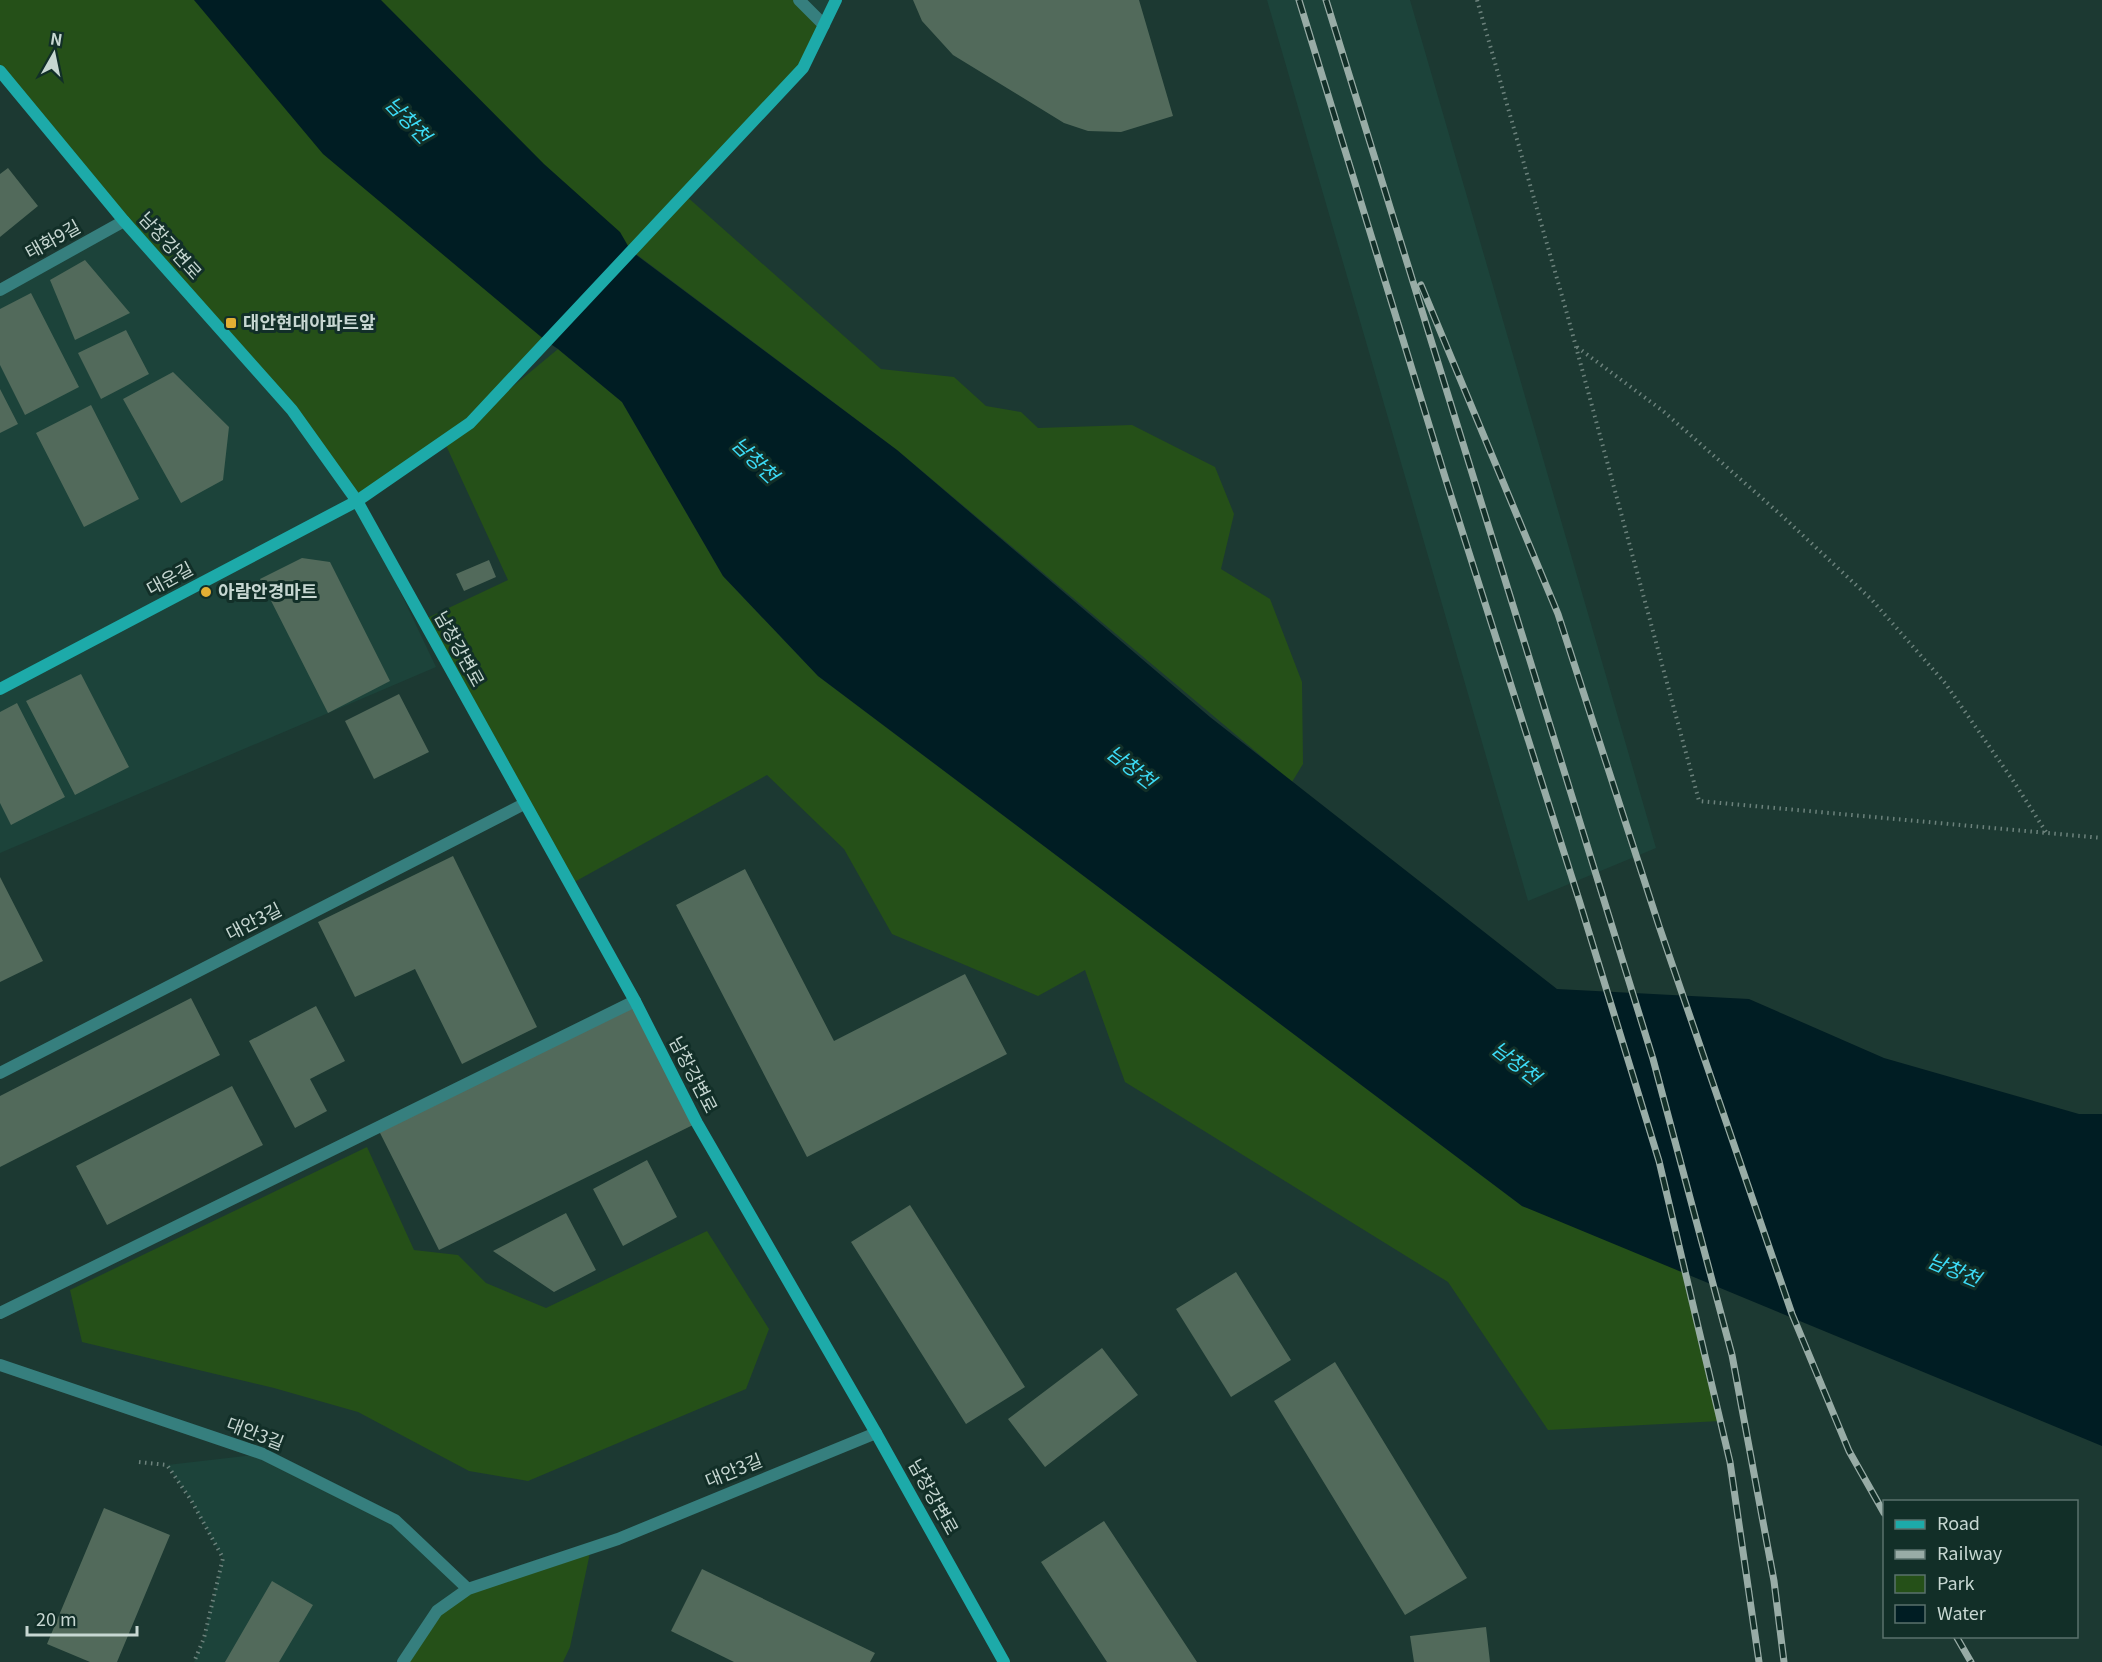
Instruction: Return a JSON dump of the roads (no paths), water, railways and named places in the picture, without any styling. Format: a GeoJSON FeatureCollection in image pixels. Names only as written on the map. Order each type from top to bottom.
{"type":"FeatureCollection","features":[{"type":"Feature","properties":{"kind":"street"},"geometry":{"type":"LineString","coordinates":[[799,0],[824,25]]}},
{"type":"Feature","properties":{"kind":"street"},"geometry":{"type":"LineString","coordinates":[[357,501],[470,423],[803,68],[836,0]]}},
{"type":"Feature","properties":{"kind":"street","name":"남창강변로"},"geometry":{"type":"LineString","coordinates":[[0,71],[124,221],[292,410],[357,501],[635,1001],[697,1123],[876,1432],[1004,1662]]}},
{"type":"Feature","properties":{"kind":"street","name":"태화9길"},"geometry":{"type":"LineString","coordinates":[[0,290],[124,221]]}},
{"type":"Feature","properties":{"kind":"street","name":"대운길"},"geometry":{"type":"LineString","coordinates":[[0,689],[357,501]]}},
{"type":"Feature","properties":{"kind":"street","name":"대안3길"},"geometry":{"type":"LineString","coordinates":[[0,1073],[524,804]]}},
{"type":"Feature","properties":{"kind":"street"},"geometry":{"type":"LineString","coordinates":[[0,1314],[635,1001]]}},
{"type":"Feature","properties":{"kind":"street","name":"대안3길"},"geometry":{"type":"LineString","coordinates":[[0,1365],[263,1454],[395,1520],[468,1588]]}},
{"type":"Feature","properties":{"kind":"street","name":"대안3길"},"geometry":{"type":"LineString","coordinates":[[403,1662],[437,1611],[468,1588],[618,1539],[876,1432]]}},
{"type":"Feature","properties":{"kind":"water","name":"남창천"},"geometry":{"type":"Polygon","coordinates":[[[194,0],[381,0],[544,164],[620,232],[631,251],[897,450],[1210,717],[1557,989],[1749,999],[1884,1058],[2079,1114],[2102,1114],[2102,1446],[1522,1206],[818,676],[723,576],[622,402],[323,154],[194,0]]]}},
{"type":"Feature","properties":{"kind":"railway"},"geometry":{"type":"LineString","coordinates":[[1299,0],[1445,477],[1659,1161],[1730,1462],[1759,1662]]}},
{"type":"Feature","properties":{"kind":"railway"},"geometry":{"type":"LineString","coordinates":[[1326,0],[1653,1059],[1732,1355],[1774,1581],[1784,1662]]}},
{"type":"Feature","properties":{"kind":"railway"},"geometry":{"type":"LineString","coordinates":[[1421,285],[1558,614],[1659,926],[1792,1314],[1849,1451],[1883,1511]]}},
{"type":"Feature","properties":{"kind":"railway"},"geometry":{"type":"LineString","coordinates":[[1957,1638],[1971,1662]]}},
{"type":"Feature","properties":{"kind":"place","name":"대안현대아파트앞"},"geometry":{"type":"Point","coordinates":[231,323]}},
{"type":"Feature","properties":{"kind":"place","name":"아람안경마트"},"geometry":{"type":"Point","coordinates":[206,592]}}]}
